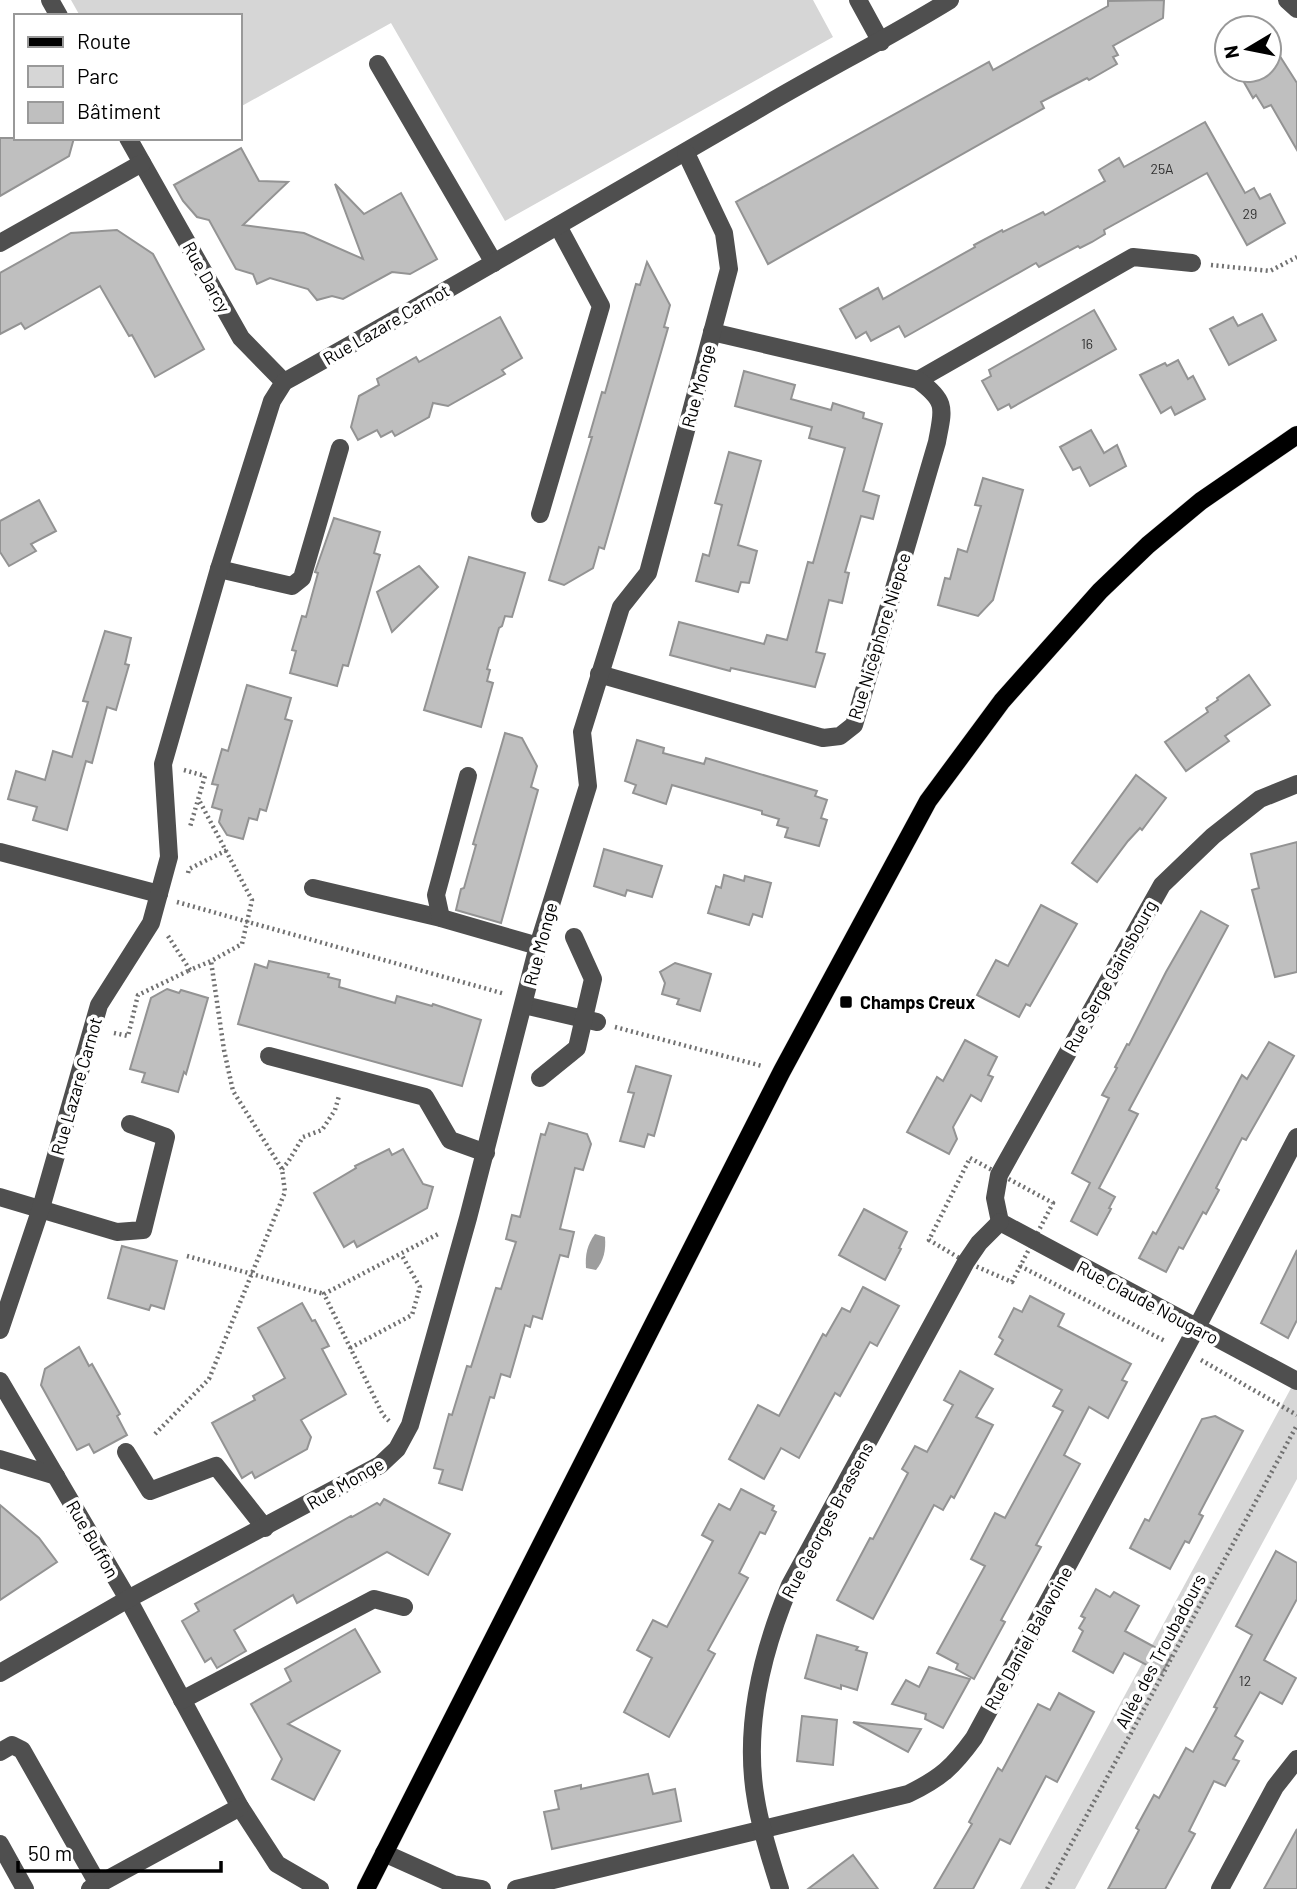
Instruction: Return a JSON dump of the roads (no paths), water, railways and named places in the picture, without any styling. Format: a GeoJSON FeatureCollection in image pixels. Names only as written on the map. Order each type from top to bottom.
{"type":"FeatureCollection","features":[{"type":"Feature","properties":{"kind":"main road"},"geometry":{"type":"LineString","coordinates":[[366,1889],[782,1071],[928,802],[1002,701],[1100,591],[1148,545],[1201,501],[1297,435]]}},
{"type":"Feature","properties":{"kind":"street"},"geometry":{"type":"LineString","coordinates":[[858,0],[881,42]]}},
{"type":"Feature","properties":{"kind":"street","name":"Rue Lazare Carnot"},"geometry":{"type":"LineString","coordinates":[[0,1330],[41,1208],[99,1005],[151,923],[169,856],[163,764],[219,569],[272,401],[284,383],[950,0]]}},
{"type":"Feature","properties":{"kind":"street"},"geometry":{"type":"LineString","coordinates":[[1287,0],[1297,9]]}},
{"type":"Feature","properties":{"kind":"street"},"geometry":{"type":"LineString","coordinates":[[378,64],[494,263]]}},
{"type":"Feature","properties":{"kind":"street","name":"Rue Darcy"},"geometry":{"type":"LineString","coordinates":[[129,140],[241,338],[284,383]]}},
{"type":"Feature","properties":{"kind":"street","name":"Rue Monge"},"geometry":{"type":"LineString","coordinates":[[0,1673],[128,1599],[380,1465],[397,1449],[410,1424],[468,1219],[538,946],[588,786],[582,732],[598,674],[621,607],[648,573],[729,269],[724,233],[686,153]]}},
{"type":"Feature","properties":{"kind":"street"},"geometry":{"type":"LineString","coordinates":[[0,243],[142,163]]}},
{"type":"Feature","properties":{"kind":"street"},"geometry":{"type":"LineString","coordinates":[[540,514],[601,306],[558,226]]}},
{"type":"Feature","properties":{"kind":"street"},"geometry":{"type":"LineString","coordinates":[[712,332],[918,380],[1133,257],[1192,262]]}},
{"type":"Feature","properties":{"kind":"street","name":"Rue Nicéphore Niepce"},"geometry":{"type":"LineString","coordinates":[[598,674],[823,738],[840,736],[854,725],[937,442],[943,408],[934,391],[918,380]]}},
{"type":"Feature","properties":{"kind":"street"},"geometry":{"type":"LineString","coordinates":[[219,569],[292,586],[302,578],[340,448]]}},
{"type":"Feature","properties":{"kind":"street"},"geometry":{"type":"LineString","coordinates":[[441,918],[436,895],[468,776]]}},
{"type":"Feature","properties":{"kind":"street","name":"Rue Serge Gainsbourg"},"geometry":{"type":"LineString","coordinates":[[1000,1222],[995,1198],[999,1175],[1162,885],[1213,836],[1260,799],[1297,784]]}},
{"type":"Feature","properties":{"kind":"street"},"geometry":{"type":"LineString","coordinates":[[0,852],[159,894]]}},
{"type":"Feature","properties":{"kind":"street"},"geometry":{"type":"LineString","coordinates":[[313,888],[441,918],[538,946]]}},
{"type":"Feature","properties":{"kind":"street"},"geometry":{"type":"LineString","coordinates":[[541,1078],[577,1048],[590,1021],[593,979],[574,937]]}},
{"type":"Feature","properties":{"kind":"street"},"geometry":{"type":"LineString","coordinates":[[524,1005],[590,1021]]}},
{"type":"Feature","properties":{"kind":"street"},"geometry":{"type":"LineString","coordinates":[[269,1056],[425,1097],[450,1140],[485,1153]]}},
{"type":"Feature","properties":{"kind":"street"},"geometry":{"type":"LineString","coordinates":[[0,1197],[117,1232],[143,1230],[166,1138],[130,1125]]}},
{"type":"Feature","properties":{"kind":"street","name":"Rue Daniel Balavoine"},"geometry":{"type":"LineString","coordinates":[[516,1889],[908,1794],[935,1781],[956,1762],[974,1738],[1297,1137]]}},
{"type":"Feature","properties":{"kind":"street","name":"Rue Claude Nougaro"},"geometry":{"type":"LineString","coordinates":[[1000,1222],[1297,1381]]}},
{"type":"Feature","properties":{"kind":"street","name":"Rue Georges Brassens"},"geometry":{"type":"LineString","coordinates":[[780,1889],[762,1829],[753,1780],[752,1729],[759,1682],[780,1609],[790,1585],[966,1262],[979,1243],[1000,1222]]}},
{"type":"Feature","properties":{"kind":"street","name":"Rue Buffon"},"geometry":{"type":"LineString","coordinates":[[0,1381],[128,1599],[240,1807],[277,1864],[320,1889]]}},
{"type":"Feature","properties":{"kind":"street"},"geometry":{"type":"LineString","coordinates":[[126,1452],[150,1491],[216,1466],[265,1528]]}},
{"type":"Feature","properties":{"kind":"street"},"geometry":{"type":"LineString","coordinates":[[0,1459],[56,1476]]}},
{"type":"Feature","properties":{"kind":"street"},"geometry":{"type":"LineString","coordinates":[[182,1700],[374,1599],[404,1607]]}},
{"type":"Feature","properties":{"kind":"street"},"geometry":{"type":"LineString","coordinates":[[0,1752],[12,1745],[22,1750],[94,1887],[240,1807]]}},
{"type":"Feature","properties":{"kind":"street"},"geometry":{"type":"LineString","coordinates":[[1220,1889],[1275,1787],[1297,1759]]}},
{"type":"Feature","properties":{"kind":"street"},"geometry":{"type":"LineString","coordinates":[[0,1844],[25,1889]]}},
{"type":"Feature","properties":{"kind":"street"},"geometry":{"type":"LineString","coordinates":[[384,1853],[453,1884],[482,1889]]}},
{"type":"Feature","properties":{"kind":"place","name":"Champs Creux"},"geometry":{"type":"Point","coordinates":[846,1002]}}]}
